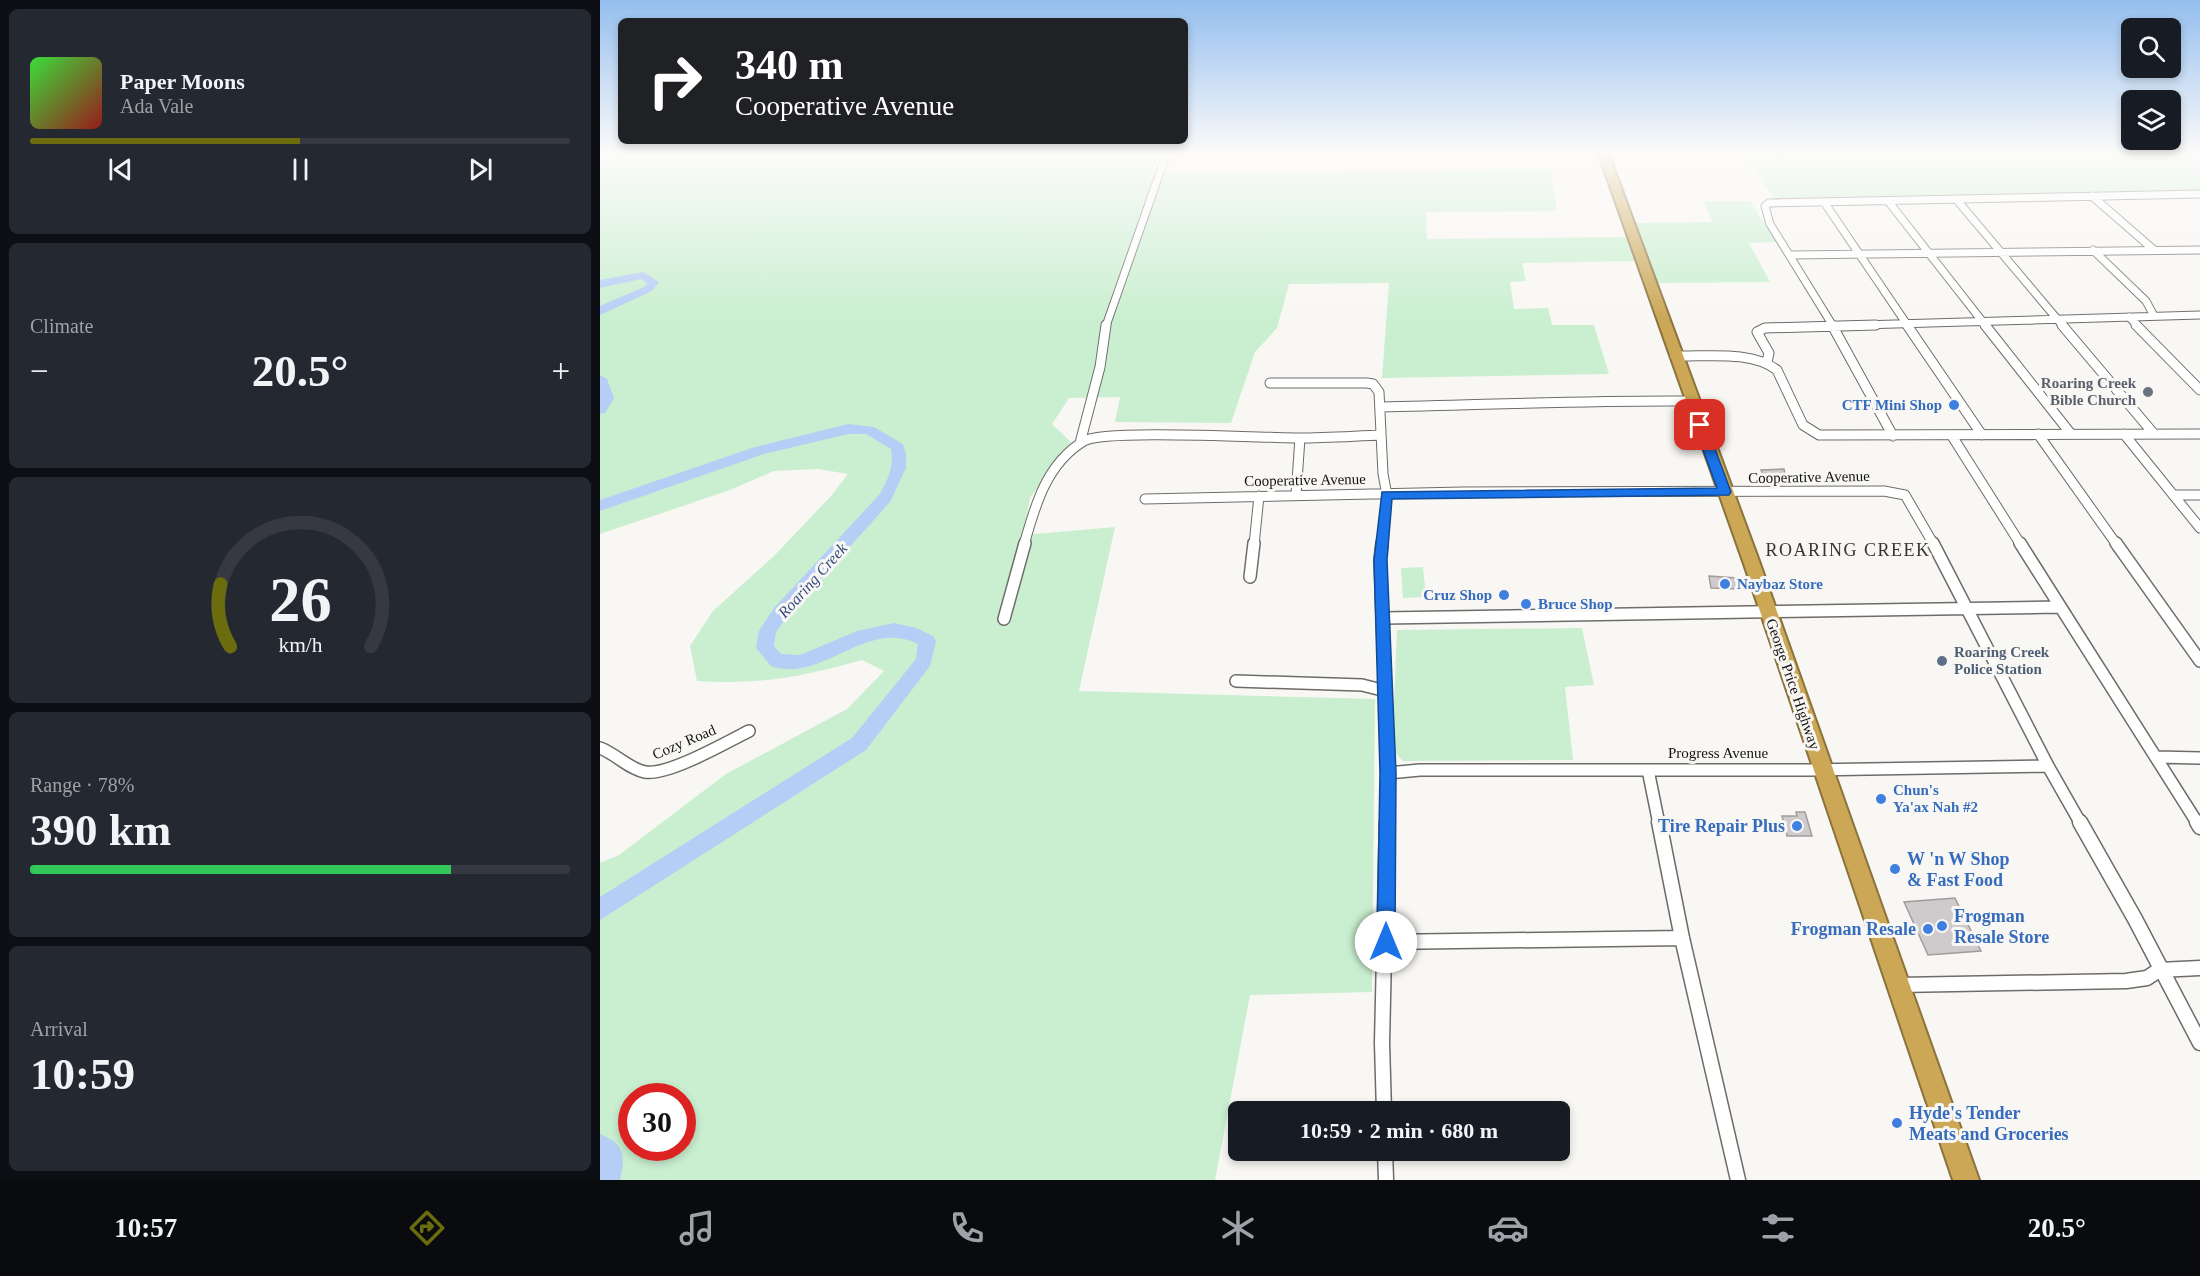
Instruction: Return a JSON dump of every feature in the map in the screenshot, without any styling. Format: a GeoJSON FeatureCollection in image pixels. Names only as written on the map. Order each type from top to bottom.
{"type":"FeatureCollection","features":[{"type":"Feature","properties":{"kind":"highway","name":"George Price Highway"},"geometry":{"type":"LineString","coordinates":[[1623,210],[1824,770],[1966,1180]]}},
{"type":"Feature","properties":{"kind":"street"},"geometry":{"type":"LineString","coordinates":[[1080,443],[1100,367],[1106,324],[1146,210]]}},
{"type":"Feature","properties":{"kind":"street"},"geometry":{"type":"LineString","coordinates":[[1766,210],[1770,224],[1832,325],[1893,436]]}},
{"type":"Feature","properties":{"kind":"street"},"geometry":{"type":"LineString","coordinates":[[1829,210],[1982,435]]}},
{"type":"Feature","properties":{"kind":"street"},"geometry":{"type":"LineString","coordinates":[[1895,210],[2072,434]]}},
{"type":"Feature","properties":{"kind":"street"},"geometry":{"type":"LineString","coordinates":[[1965,210],[2154,434]]}},
{"type":"Feature","properties":{"kind":"street"},"geometry":{"type":"LineString","coordinates":[[2108,210],[2154,249]]}},
{"type":"Feature","properties":{"kind":"street"},"geometry":{"type":"LineString","coordinates":[[2093,250],[2146,301],[2154,316]]}},
{"type":"Feature","properties":{"kind":"street"},"geometry":{"type":"LineString","coordinates":[[1790,255],[2200,250]]}},
{"type":"Feature","properties":{"kind":"street"},"geometry":{"type":"LineString","coordinates":[[1767,362],[1769,354],[1758,336],[1761,328],[2200,315]]}},
{"type":"Feature","properties":{"kind":"street"},"geometry":{"type":"LineString","coordinates":[[2129,317],[2200,390]]}},
{"type":"Feature","properties":{"kind":"street"},"geometry":{"type":"LineString","coordinates":[[1675,356],[1767,362],[1777,370],[1807,430],[1828,436],[2200,434]]}},
{"type":"Feature","properties":{"kind":"street"},"geometry":{"type":"LineString","coordinates":[[1270,383],[1373,384],[1378,388],[1386,495],[1380,560],[1388,773],[1382,1043],[1384,1101]]}},
{"type":"Feature","properties":{"kind":"street"},"geometry":{"type":"LineString","coordinates":[[1381,407],[1551,404],[1590,400],[1691,401]]}},
{"type":"Feature","properties":{"kind":"street"},"geometry":{"type":"LineString","coordinates":[[2038,434],[2200,661]]}},
{"type":"Feature","properties":{"kind":"street"},"geometry":{"type":"LineString","coordinates":[[2124,434],[2200,528]]}},
{"type":"Feature","properties":{"kind":"street"},"geometry":{"type":"LineString","coordinates":[[1004,619],[1038,495],[1068,453],[1080,443],[1097,437],[1119,436],[1300,438],[1381,435]]}},
{"type":"Feature","properties":{"kind":"street"},"geometry":{"type":"LineString","coordinates":[[1952,436],[2200,827]]}},
{"type":"Feature","properties":{"kind":"street"},"geometry":{"type":"LineString","coordinates":[[1296,495],[1300,438]]}},
{"type":"Feature","properties":{"kind":"street","name":"Cooperative Avenue"},"geometry":{"type":"LineString","coordinates":[[1145,499],[1296,495],[1899,492],[1909,499],[1965,607]]}},
{"type":"Feature","properties":{"kind":"street"},"geometry":{"type":"LineString","coordinates":[[2173,495],[2200,495]]}},
{"type":"Feature","properties":{"kind":"street"},"geometry":{"type":"LineString","coordinates":[[1250,577],[1259,496]]}},
{"type":"Feature","properties":{"kind":"street"},"geometry":{"type":"LineString","coordinates":[[1965,607],[2048,766],[2135,919],[2159,970],[2200,1043]]}},
{"type":"Feature","properties":{"kind":"street"},"geometry":{"type":"LineString","coordinates":[[1383,618],[2059,607]]}},
{"type":"Feature","properties":{"kind":"street"},"geometry":{"type":"LineString","coordinates":[[1236,681],[1362,685],[1386,691]]}},
{"type":"Feature","properties":{"kind":"street","name":"Cozy Road"},"geometry":{"type":"LineString","coordinates":[[600,748],[637,770],[649,773],[665,770],[749,731]]}},
{"type":"Feature","properties":{"kind":"street"},"geometry":{"type":"LineString","coordinates":[[2157,757],[2200,758]]}},
{"type":"Feature","properties":{"kind":"street","name":"Progress Avenue"},"geometry":{"type":"LineString","coordinates":[[1388,773],[1420,770],[1824,770],[2048,766]]}},
{"type":"Feature","properties":{"kind":"street"},"geometry":{"type":"LineString","coordinates":[[1648,770],[1682,938],[1738,1180]]}},
{"type":"Feature","properties":{"kind":"street"},"geometry":{"type":"LineString","coordinates":[[1386,942],[1682,938]]}},
{"type":"Feature","properties":{"kind":"street"},"geometry":{"type":"LineString","coordinates":[[1899,985],[2126,981],[2147,978],[2159,970],[2200,968]]}},
{"type":"Feature","properties":{"kind":"street"},"geometry":{"type":"LineString","coordinates":[[1385,1161],[1386,1180]]}},
{"type":"Feature","properties":{"kind":"green space"},"geometry":{"type":"Polygon","coordinates":[[[600,210],[1557,210],[1426,212],[1427,239],[1628,237],[1636,261],[1522,263],[1526,281],[1510,282],[1514,309],[1548,308],[1552,325],[1594,325],[1609,374],[1382,378],[1389,283],[1289,284],[1277,328],[1255,352],[1231,423],[1115,422],[1120,397],[1069,398],[1052,424],[1071,442],[1030,498],[1023,535],[1115,527],[1079,691],[1375,699],[1372,992],[1250,995],[1230,1101],[1228,1101],[1215,1180],[600,1180],[600,863],[619,855],[726,774],[847,709],[884,671],[862,660],[820,671],[761,681],[697,681],[690,646],[713,611],[774,556],[831,496],[848,474],[818,469],[774,471],[730,490],[600,534],[600,210]]]}},
{"type":"Feature","properties":{"kind":"green space"},"geometry":{"type":"Polygon","coordinates":[[[1707,210],[1756,210],[1776,242],[1749,243],[1770,282],[1655,283],[1633,223],[1713,222],[1707,210]]]}},
{"type":"Feature","properties":{"kind":"green space"},"geometry":{"type":"Polygon","coordinates":[[[1423,567],[1426,597],[1403,598],[1401,568],[1423,567]]]}},
{"type":"Feature","properties":{"kind":"green space"},"geometry":{"type":"Polygon","coordinates":[[[1582,628],[1594,685],[1565,687],[1573,760],[1403,761],[1392,750],[1397,630],[1582,628]]]}},
{"type":"Feature","properties":{"kind":"building"},"geometry":{"type":"Polygon","coordinates":[[[1784,469],[1787,483],[1772,483],[1770,480],[1765,480],[1761,470],[1784,469]]]}},
{"type":"Feature","properties":{"kind":"building","name":"Naybaz Store"},"geometry":{"type":"Polygon","coordinates":[[[1709,576],[1737,578],[1740,589],[1711,588],[1709,576]]]}},
{"type":"Feature","properties":{"kind":"building","name":"Tire Repair Plus"},"geometry":{"type":"Polygon","coordinates":[[[1796,812],[1805,812],[1812,836],[1787,836],[1782,816],[1797,816],[1796,812]]]}},
{"type":"Feature","properties":{"kind":"building","name":"Frogman Resale Store"},"geometry":{"type":"Polygon","coordinates":[[[1955,898],[1981,951],[1928,955],[1904,902],[1955,898]]]}},
{"type":"Feature","properties":{"kind":"waterway","name":"Roaring Creek"},"geometry":{"type":"LineString","coordinates":[[600,284],[643,275],[653,282],[648,289],[600,311]]}},
{"type":"Feature","properties":{"kind":"waterway","name":"Roaring Creek"},"geometry":{"type":"LineString","coordinates":[[600,379],[607,398],[600,410]]}},
{"type":"Feature","properties":{"kind":"waterway","name":"Roaring Creek"},"geometry":{"type":"LineString","coordinates":[[600,506],[760,450],[848,429],[869,430],[898,447],[899,468],[895,479],[885,498],[780,613],[768,631],[765,648],[777,661],[800,662],[879,631],[894,630],[910,633],[927,641],[924,661],[859,744],[600,909]]}},
{"type":"Feature","properties":{"kind":"waterway","name":"Roaring Creek"},"geometry":{"type":"LineString","coordinates":[[600,1147],[612,1158],[607,1180]]}},
{"type":"Feature","properties":{"kind":"place","name":"Roaring Creek Bible Church"},"geometry":{"type":"Point","coordinates":[2148,392]}},
{"type":"Feature","properties":{"kind":"place","name":"CTF Mini Shop"},"geometry":{"type":"Point","coordinates":[1954,405]}},
{"type":"Feature","properties":{"kind":"place","name":"Naybaz Store"},"geometry":{"type":"Point","coordinates":[1725,584]}},
{"type":"Feature","properties":{"kind":"place","name":"Cruz Shop"},"geometry":{"type":"Point","coordinates":[1504,595]}},
{"type":"Feature","properties":{"kind":"place","name":"Bruce Shop"},"geometry":{"type":"Point","coordinates":[1526,604]}},
{"type":"Feature","properties":{"kind":"place","name":"Roaring Creek Police Station"},"geometry":{"type":"Point","coordinates":[1942,661]}},
{"type":"Feature","properties":{"kind":"place","name":"Chun's Ya'ax Nah #2"},"geometry":{"type":"Point","coordinates":[1881,799]}},
{"type":"Feature","properties":{"kind":"place","name":"Tire Repair Plus"},"geometry":{"type":"Point","coordinates":[1797,826]}},
{"type":"Feature","properties":{"kind":"place","name":"W 'n W Shop & Fast Food"},"geometry":{"type":"Point","coordinates":[1895,869]}},
{"type":"Feature","properties":{"kind":"place","name":"Frogman Resale Store"},"geometry":{"type":"Point","coordinates":[1942,926]}},
{"type":"Feature","properties":{"kind":"place","name":"Frogman Resale"},"geometry":{"type":"Point","coordinates":[1928,929]}},
{"type":"Feature","properties":{"kind":"place","name":"Hyde's Tender Meats and Groceries"},"geometry":{"type":"Point","coordinates":[1897,1123]}},
{"type":"Feature","properties":{"kind":"district","name":"ROARING CREEK"},"geometry":{"type":"Point","coordinates":[1848,550]}},
{"type":"Feature","properties":{"kind":"route"},"geometry":{"type":"LineString","coordinates":[[1386,942],[1388,773],[1383,605],[1380,582],[1386,495],[1463,492],[1569,494],[1724,492],[1700,425]]}}]}
